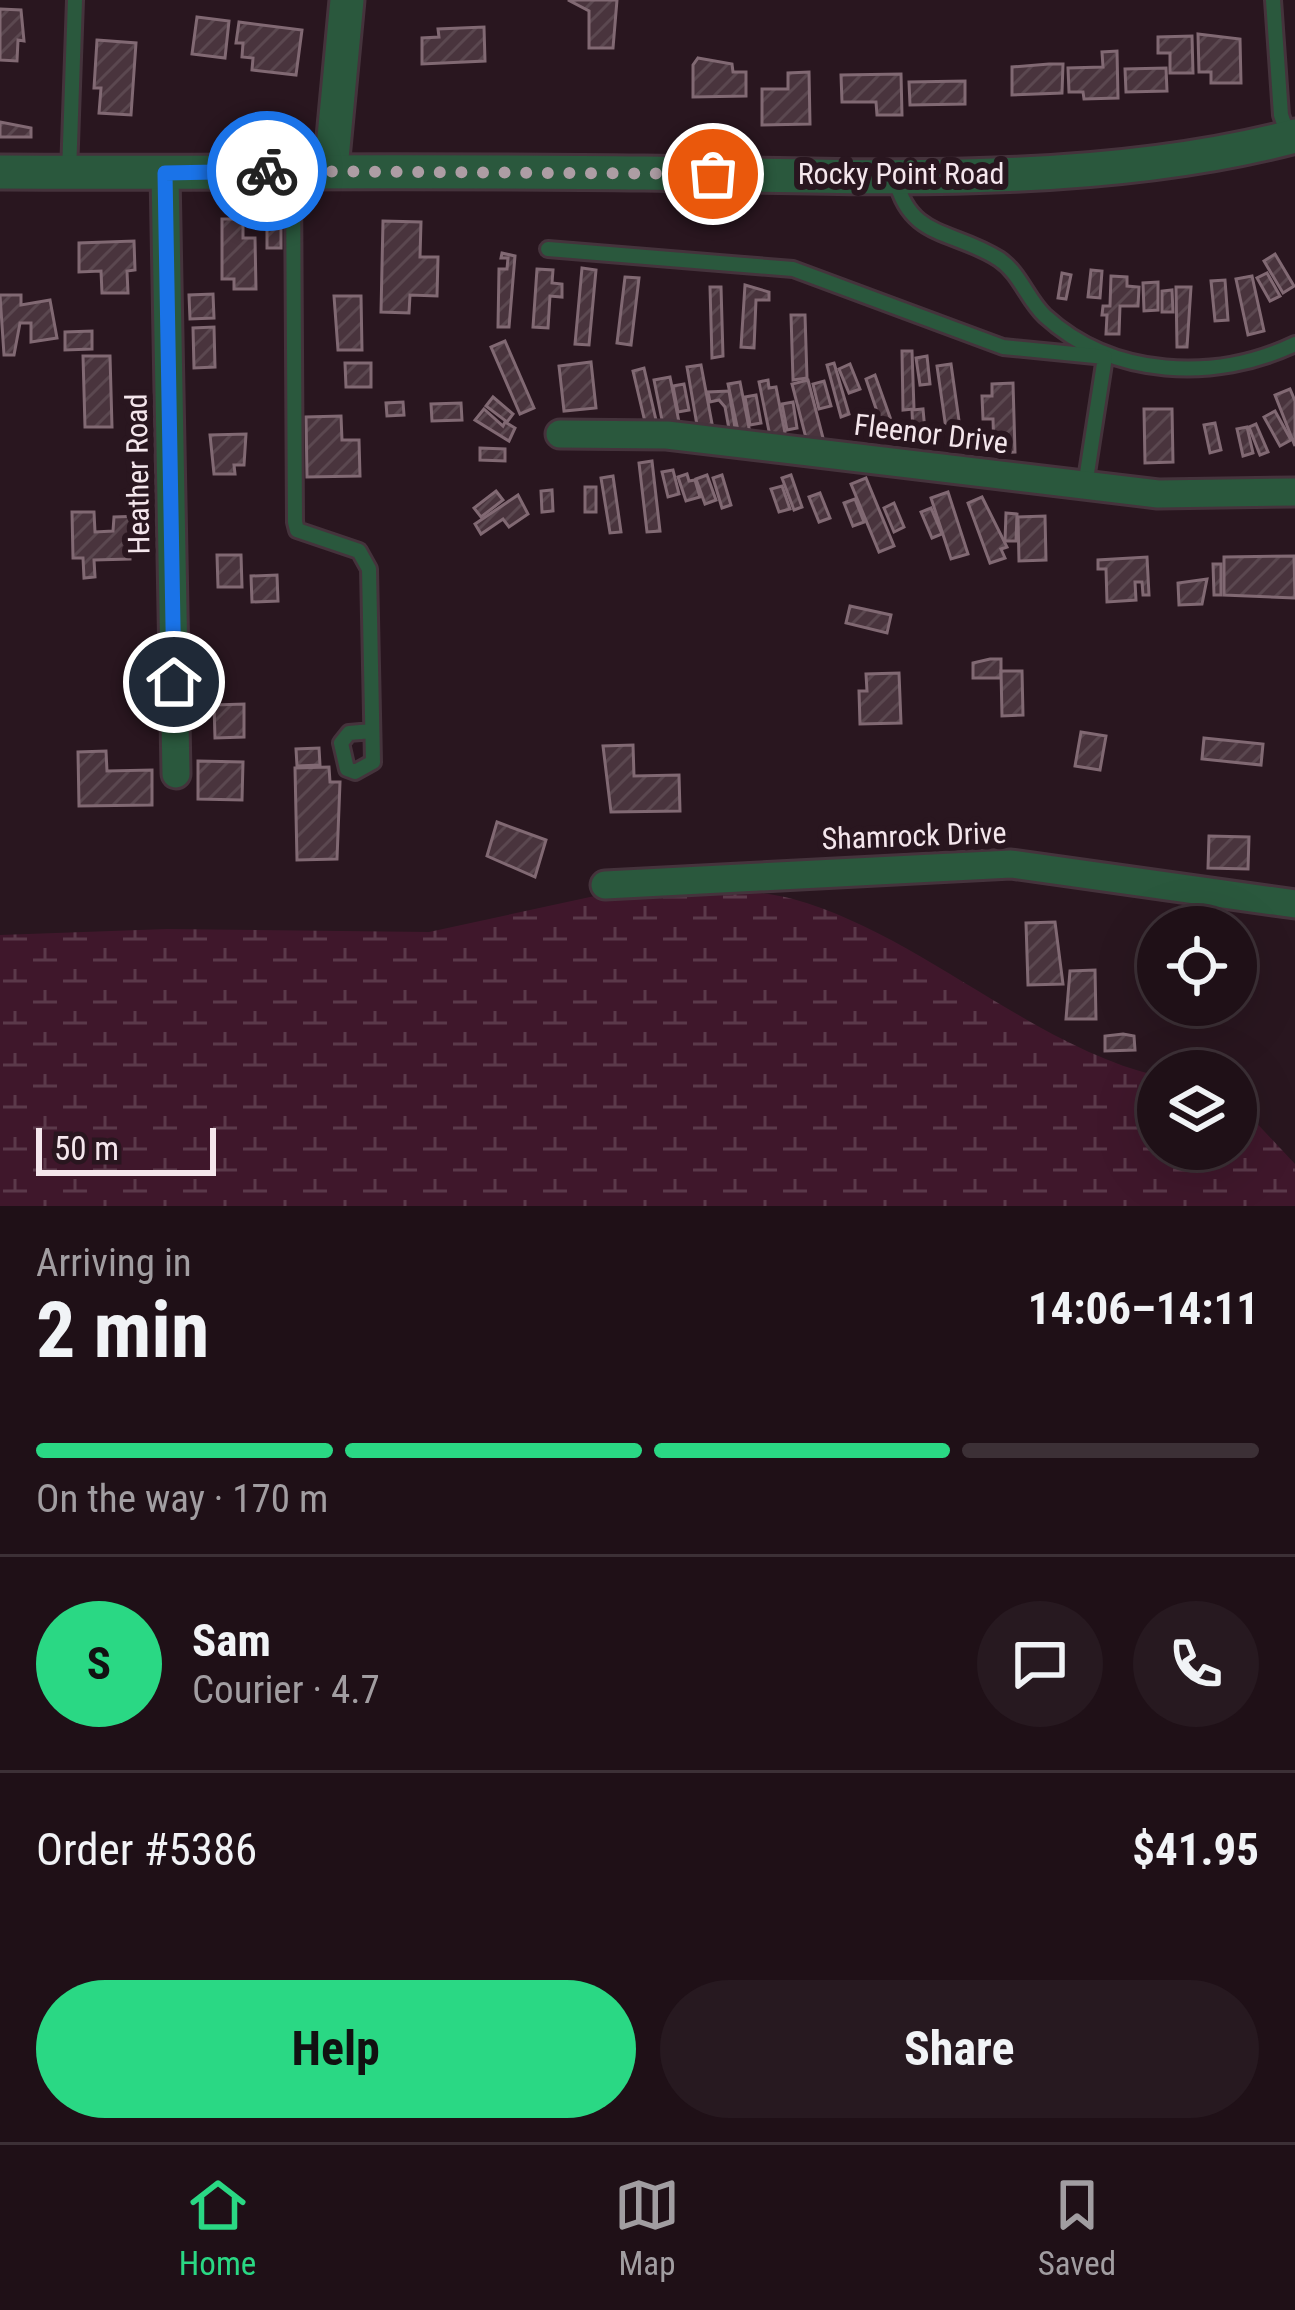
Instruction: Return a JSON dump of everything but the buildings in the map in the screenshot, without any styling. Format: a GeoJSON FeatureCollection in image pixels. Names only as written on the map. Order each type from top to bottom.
{"type":"FeatureCollection","features":[{"type":"Feature","properties":{"kind":"street"},"geometry":{"type":"LineString","coordinates":[[331,169],[347,0]]}},
{"type":"Feature","properties":{"kind":"street","name":"Rocky Point Road"},"geometry":{"type":"LineString","coordinates":[[0,172],[331,169],[988,177],[1179,157],[1292,137]]}},
{"type":"Feature","properties":{"kind":"street","name":"Heather Road"},"geometry":{"type":"LineString","coordinates":[[165,173],[176,774]]}},
{"type":"Feature","properties":{"kind":"street","name":"Fleenor Drive"},"geometry":{"type":"LineString","coordinates":[[560,434],[667,435],[1157,494],[1295,492]]}},
{"type":"Feature","properties":{"kind":"street","name":"Shamrock Drive"},"geometry":{"type":"LineString","coordinates":[[604,885],[1011,864],[1295,904]]}},
{"type":"Feature","properties":{"kind":"lane"},"geometry":{"type":"LineString","coordinates":[[69,172],[75,0]]}},
{"type":"Feature","properties":{"kind":"lane"},"geometry":{"type":"LineString","coordinates":[[1273,0],[1281,115],[1292,137]]}},
{"type":"Feature","properties":{"kind":"lane"},"geometry":{"type":"LineString","coordinates":[[293,170],[295,522],[297,530],[359,551],[368,569],[372,731]]}},
{"type":"Feature","properties":{"kind":"lane"},"geometry":{"type":"LineString","coordinates":[[895,176],[903,208],[923,225],[975,244],[1009,266],[1044,315],[1105,357]]}},
{"type":"Feature","properties":{"kind":"lane"},"geometry":{"type":"LineString","coordinates":[[548,249],[793,269],[1003,347],[1105,357],[1157,368],[1251,364],[1295,344]]}},
{"type":"Feature","properties":{"kind":"lane"},"geometry":{"type":"LineString","coordinates":[[1085,486],[1105,357]]}},
{"type":"Feature","properties":{"kind":"green space"},"geometry":{"type":"Polygon","coordinates":[[[627,889],[733,891],[793,899],[885,937],[1066,1041],[1137,1069],[1137,1170],[1257,1170],[1257,1123],[1295,1164],[1295,1206],[0,1206],[0,935],[167,929],[429,932],[627,889]]]}},
{"type":"Feature","properties":{"kind":"way so far"},"geometry":{"type":"LineString","coordinates":[[267,171],[713,174]]}},
{"type":"Feature","properties":{"kind":"route"},"geometry":{"type":"LineString","coordinates":[[174,682],[165,173],[267,171]]}}]}
